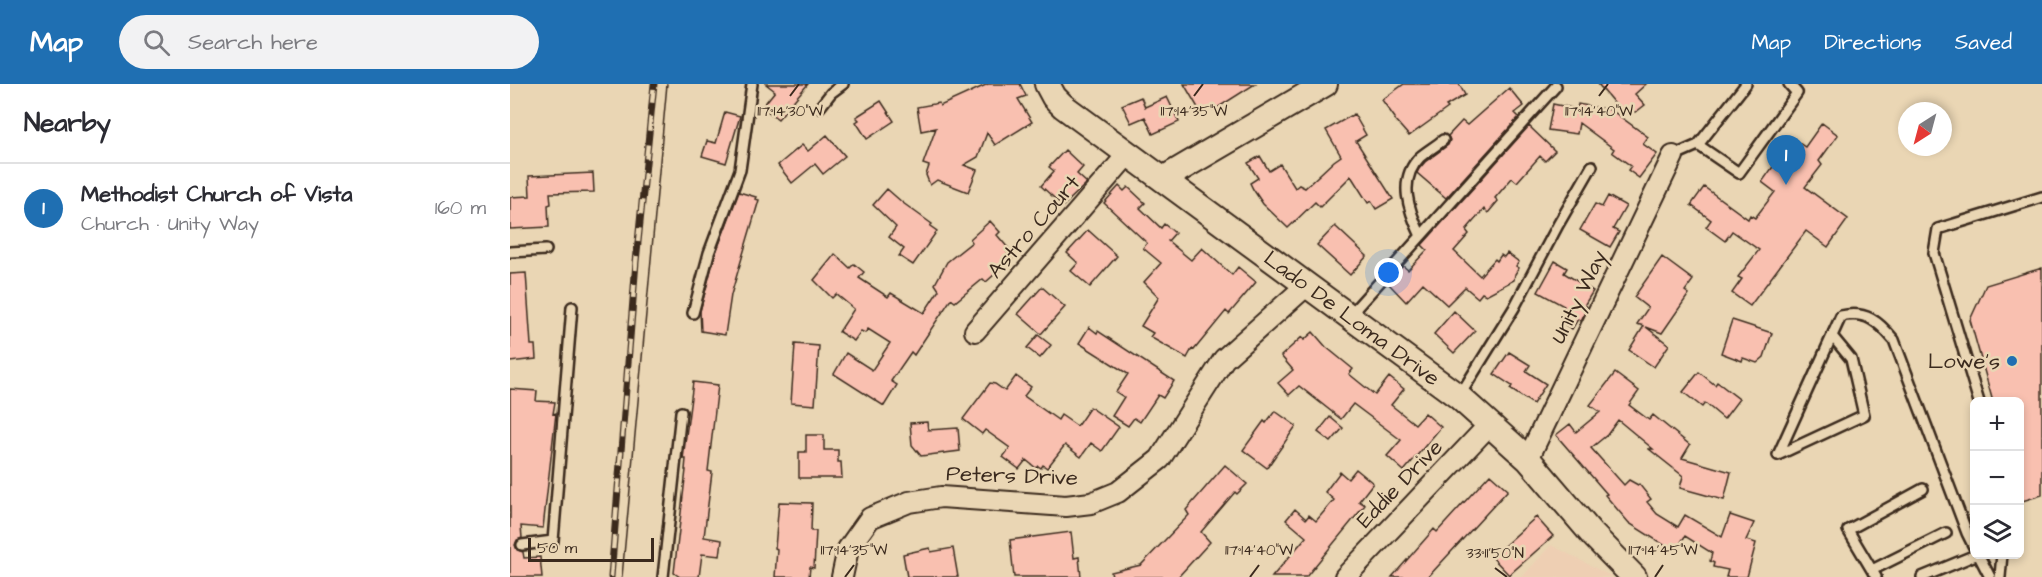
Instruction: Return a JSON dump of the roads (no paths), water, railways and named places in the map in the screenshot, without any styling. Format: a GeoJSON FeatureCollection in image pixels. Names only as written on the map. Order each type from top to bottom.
{"type":"FeatureCollection","features":[{"type":"Feature","properties":{"kind":"street","name":"Lado De Loma Drive"},"geometry":{"type":"LineString","coordinates":[[1047,84],[1054,98],[1063,106],[1459,397],[1528,459],[1592,534],[1634,577]]}},
{"type":"Feature","properties":{"kind":"street"},"geometry":{"type":"LineString","coordinates":[[1163,179],[1301,94],[1325,84]]}},
{"type":"Feature","properties":{"kind":"street","name":"Astro Court"},"geometry":{"type":"LineString","coordinates":[[975,331],[1128,154]]}},
{"type":"Feature","properties":{"kind":"street","name":"Unity Way"},"geometry":{"type":"LineString","coordinates":[[1528,459],[1673,156]]}},
{"type":"Feature","properties":{"kind":"street","name":"Peters Drive"},"geometry":{"type":"LineString","coordinates":[[842,577],[848,549],[870,518],[909,502],[942,497],[1066,506],[1091,502],[1118,492],[1160,459],[1224,359],[1307,285]]}},
{"type":"Feature","properties":{"kind":"street","name":"Eddie Drive"},"geometry":{"type":"LineString","coordinates":[[1345,577],[1490,424]]}},
{"type":"Feature","properties":{"kind":"lane"},"geometry":{"type":"LineString","coordinates":[[693,313],[709,253],[740,170],[752,84]]}},
{"type":"Feature","properties":{"kind":"lane"},"geometry":{"type":"LineString","coordinates":[[820,107],[831,93],[843,84]]}},
{"type":"Feature","properties":{"kind":"lane"},"geometry":{"type":"LineString","coordinates":[[1673,156],[1698,145],[1746,84]]}},
{"type":"Feature","properties":{"kind":"lane"},"geometry":{"type":"LineString","coordinates":[[1698,145],[1738,173],[1797,93],[1790,84]]}},
{"type":"Feature","properties":{"kind":"lane"},"geometry":{"type":"LineString","coordinates":[[1349,316],[1556,86]]}},
{"type":"Feature","properties":{"kind":"lane"},"geometry":{"type":"LineString","coordinates":[[1421,236],[1407,200],[1409,178],[1419,158],[1443,140]]}},
{"type":"Feature","properties":{"kind":"lane"},"geometry":{"type":"LineString","coordinates":[[1459,397],[1514,308],[1557,225],[1592,166]]}},
{"type":"Feature","properties":{"kind":"lane"},"geometry":{"type":"LineString","coordinates":[[1977,397],[1934,254],[1938,229],[2042,197]]}},
{"type":"Feature","properties":{"kind":"lane"},"geometry":{"type":"LineString","coordinates":[[510,252],[546,250]]}},
{"type":"Feature","properties":{"kind":"lane"},"geometry":{"type":"LineString","coordinates":[[522,545],[553,541],[572,307]]}},
{"type":"Feature","properties":{"kind":"lane"},"geometry":{"type":"LineString","coordinates":[[1832,336],[1851,359],[1864,415],[1778,455],[1841,316],[1852,313],[1878,321],[1894,340],[1970,539]]}},
{"type":"Feature","properties":{"kind":"lane"},"geometry":{"type":"LineString","coordinates":[[663,577],[681,412]]}},
{"type":"Feature","properties":{"kind":"lane"},"geometry":{"type":"LineString","coordinates":[[1923,489],[1848,530],[1874,574],[1946,533]]}},
{"type":"Feature","properties":{"kind":"lane"},"geometry":{"type":"LineString","coordinates":[[1922,577],[1978,555],[1990,577]]}},
{"type":"Feature","properties":{"kind":"lane"},"geometry":{"type":"LineString","coordinates":[[2000,577],[2002,559]]}},
{"type":"Feature","properties":{"kind":"tram line"},"geometry":{"type":"LineString","coordinates":[[622,577],[667,84]]}},
{"type":"Feature","properties":{"kind":"railway"},"geometry":{"type":"LineString","coordinates":[[611,577],[636,262],[654,84]]}},
{"type":"Feature","properties":{"kind":"place","name":"Methodist Church of Vista"},"geometry":{"type":"Point","coordinates":[1786,185]}},
{"type":"Feature","properties":{"kind":"place","name":"Lowe's"},"geometry":{"type":"Point","coordinates":[2012,361]}}]}
